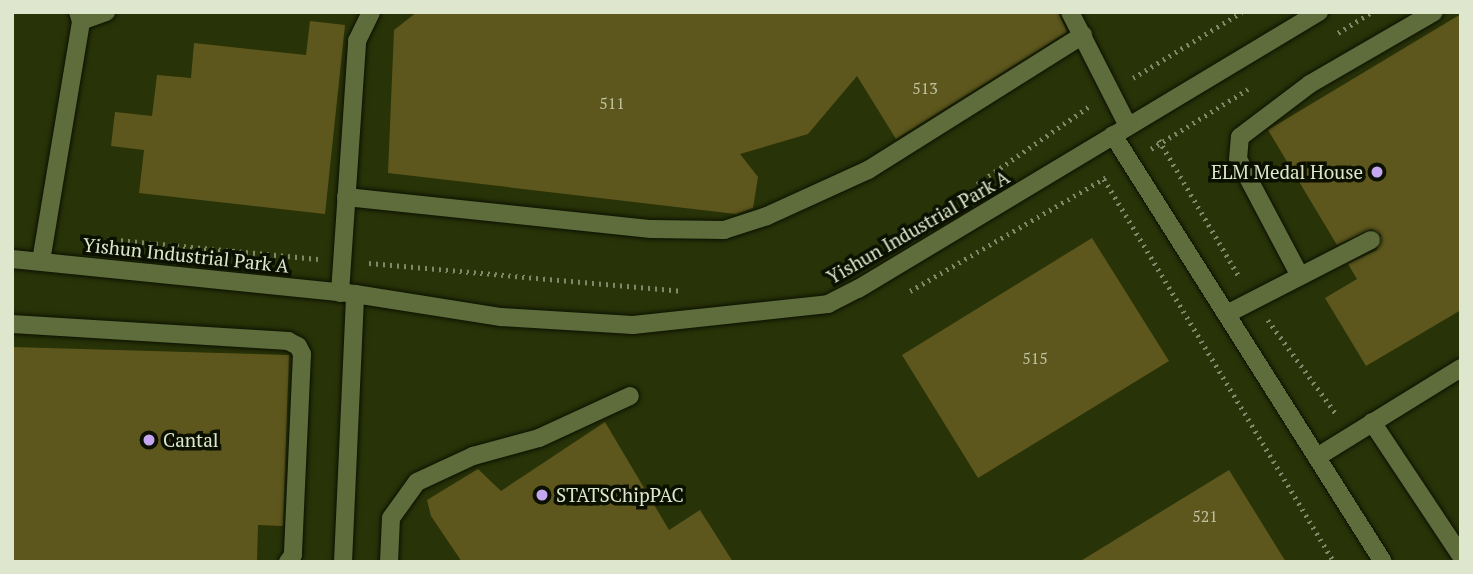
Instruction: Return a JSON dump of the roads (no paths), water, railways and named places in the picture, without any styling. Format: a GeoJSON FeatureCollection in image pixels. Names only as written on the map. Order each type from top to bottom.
{"type":"FeatureCollection","features":[{"type":"Feature","properties":{"kind":"street"},"geometry":{"type":"LineString","coordinates":[[41,261],[79,17],[106,12]]}},
{"type":"Feature","properties":{"kind":"street"},"geometry":{"type":"LineString","coordinates":[[343,562],[347,294],[341,261],[357,41],[371,12]]}},
{"type":"Feature","properties":{"kind":"street"},"geometry":{"type":"LineString","coordinates":[[1070,12],[1111,92],[1120,131],[1227,314],[1383,562]]}},
{"type":"Feature","properties":{"kind":"street","name":"Yishun Industrial Park A"},"geometry":{"type":"LineString","coordinates":[[12,259],[347,294],[501,317],[633,324],[828,303],[1319,12]]}},
{"type":"Feature","properties":{"kind":"street"},"geometry":{"type":"LineString","coordinates":[[1300,276],[1238,159],[1240,136],[1310,84],[1434,12]]}},
{"type":"Feature","properties":{"kind":"street"},"geometry":{"type":"LineString","coordinates":[[346,197],[651,229],[724,230],[767,216],[868,170],[1083,36]]}},
{"type":"Feature","properties":{"kind":"street"},"geometry":{"type":"LineString","coordinates":[[1227,314],[1371,240]]}},
{"type":"Feature","properties":{"kind":"street"},"geometry":{"type":"LineString","coordinates":[[12,324],[288,341],[298,345],[302,354],[293,541],[288,562]]}},
{"type":"Feature","properties":{"kind":"street"},"geometry":{"type":"LineString","coordinates":[[1317,457],[1461,368]]}},
{"type":"Feature","properties":{"kind":"street"},"geometry":{"type":"LineString","coordinates":[[389,562],[391,518],[417,482],[473,456],[539,438],[631,396]]}},
{"type":"Feature","properties":{"kind":"street"},"geometry":{"type":"LineString","coordinates":[[1372,422],[1461,556]]}},
{"type":"Feature","properties":{"kind":"place","name":"ELM Medal House"},"geometry":{"type":"Point","coordinates":[1377,172]}},
{"type":"Feature","properties":{"kind":"place","name":"Cantal"},"geometry":{"type":"Point","coordinates":[149,440]}},
{"type":"Feature","properties":{"kind":"place","name":"STATSChipPAC"},"geometry":{"type":"Point","coordinates":[542,495]}}]}
